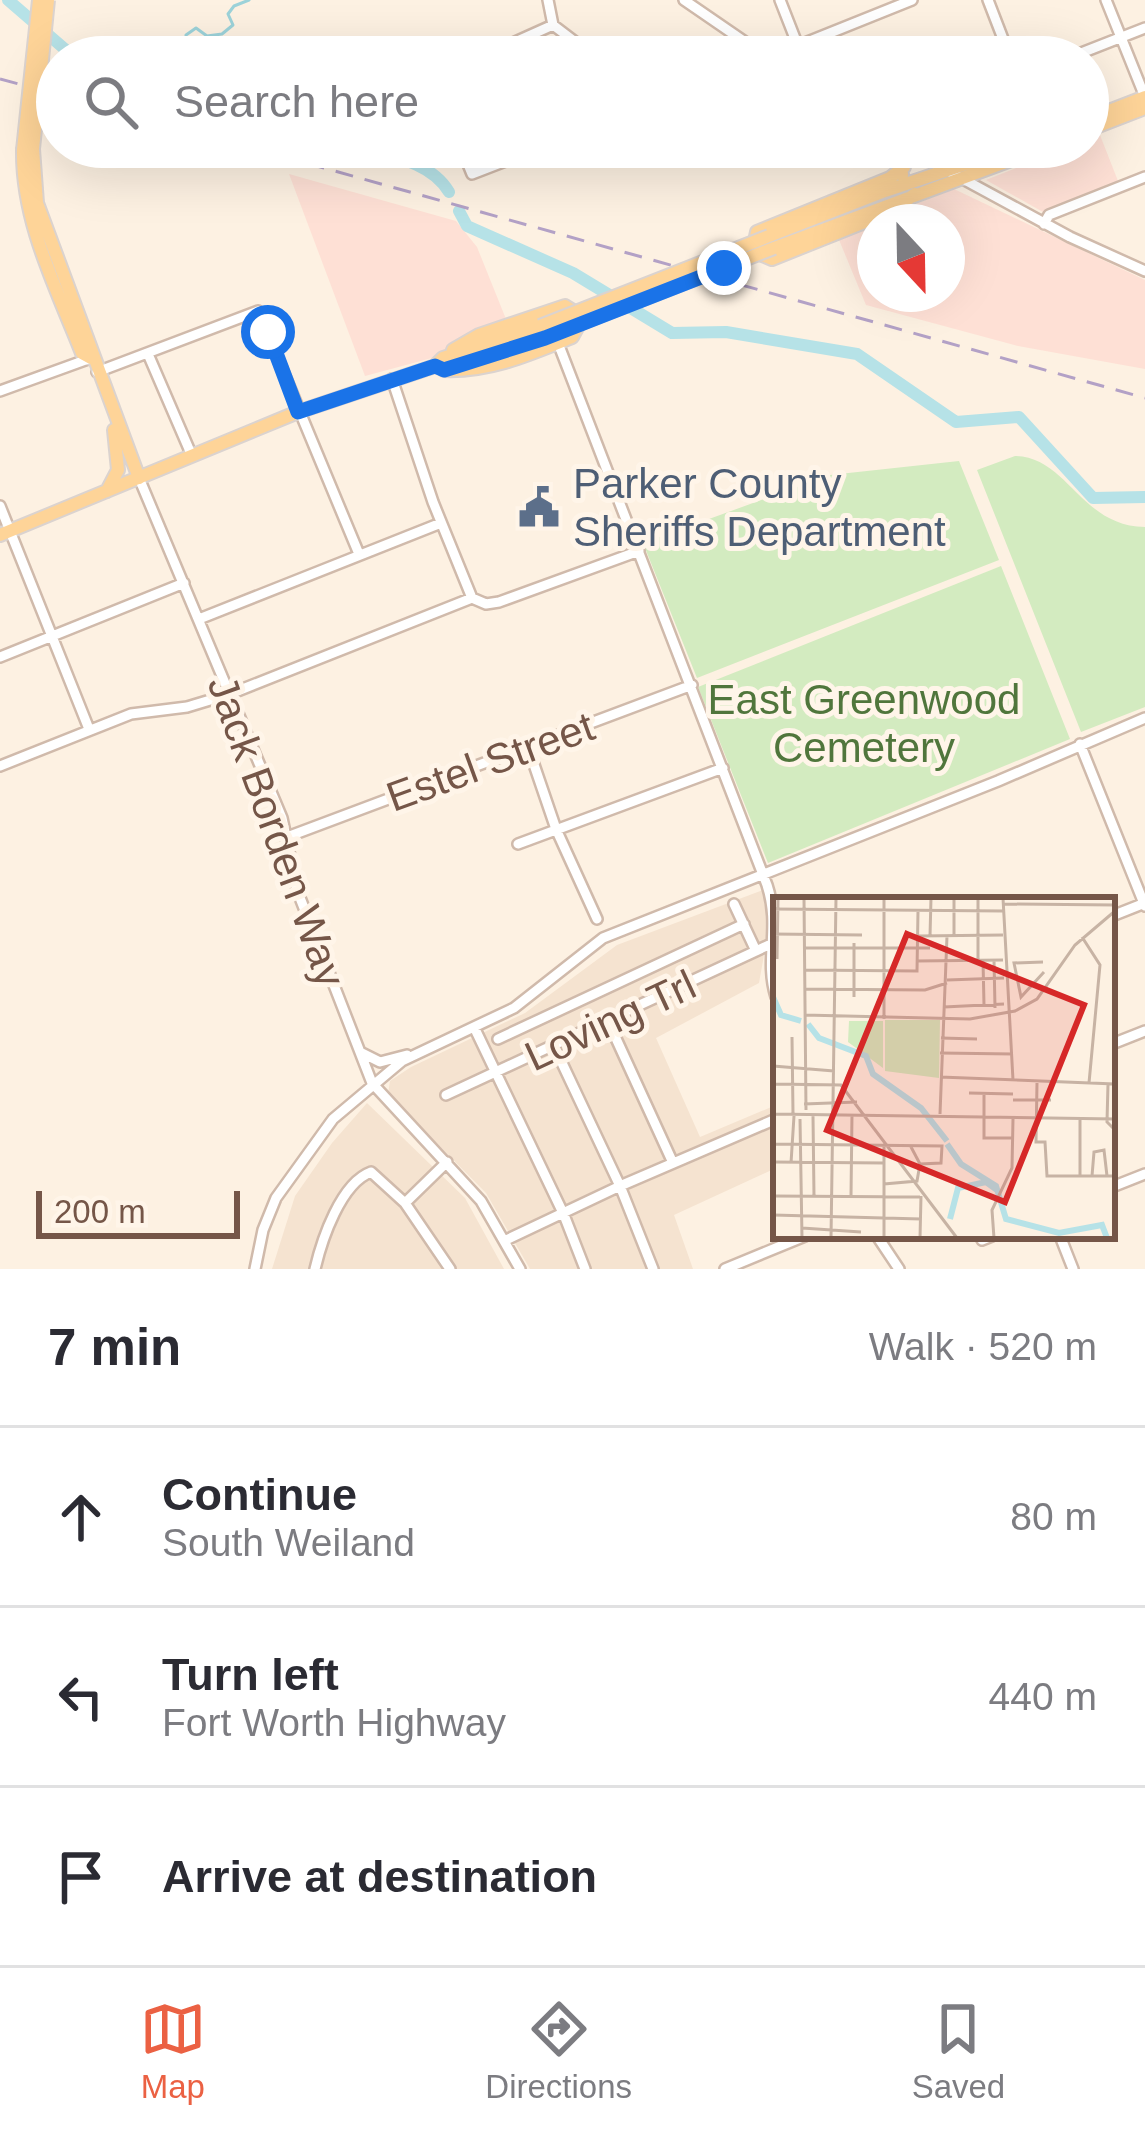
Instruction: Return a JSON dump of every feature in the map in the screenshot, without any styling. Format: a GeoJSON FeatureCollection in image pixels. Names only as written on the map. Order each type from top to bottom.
{"type":"FeatureCollection","features":[{"type":"Feature","properties":{"kind":"main road","name":"Jack Borden Way"},"geometry":{"type":"LineString","coordinates":[[39,36],[43,0]]}},
{"type":"Feature","properties":{"kind":"main road","name":"Jack Borden Way"},"geometry":{"type":"LineString","coordinates":[[36,70],[28,149],[37,203],[139,478]]}},
{"type":"Feature","properties":{"kind":"main road"},"geometry":{"type":"LineString","coordinates":[[1109,111],[1145,97]]}},
{"type":"Feature","properties":{"kind":"main road"},"geometry":{"type":"LineString","coordinates":[[1109,122],[1145,108]]}},
{"type":"Feature","properties":{"kind":"main road"},"geometry":{"type":"LineString","coordinates":[[903,168],[890,178],[757,232],[760,254],[772,259],[892,211],[915,194]]}},
{"type":"Feature","properties":{"kind":"main road"},"geometry":{"type":"LineString","coordinates":[[885,190],[901,177],[904,168]]}},
{"type":"Feature","properties":{"kind":"main road"},"geometry":{"type":"LineString","coordinates":[[548,336],[885,190],[958,168]]}},
{"type":"Feature","properties":{"kind":"main road"},"geometry":{"type":"LineString","coordinates":[[772,242],[993,168]]}},
{"type":"Feature","properties":{"kind":"main road"},"geometry":{"type":"LineString","coordinates":[[5,533],[298,412],[441,365],[578,330],[570,308],[559,308],[479,335],[441,365]]}},
{"type":"Feature","properties":{"kind":"main road"},"geometry":{"type":"LineString","coordinates":[[107,491],[118,470],[112,411]]}},
{"type":"Feature","properties":{"kind":"street"},"geometry":{"type":"LineString","coordinates":[[548,0],[554,25],[568,36]]}},
{"type":"Feature","properties":{"kind":"street"},"geometry":{"type":"LineString","coordinates":[[684,0],[737,36]]}},
{"type":"Feature","properties":{"kind":"street"},"geometry":{"type":"LineString","coordinates":[[780,0],[794,36]]}},
{"type":"Feature","properties":{"kind":"street"},"geometry":{"type":"LineString","coordinates":[[823,36],[912,0]]}},
{"type":"Feature","properties":{"kind":"street"},"geometry":{"type":"LineString","coordinates":[[988,0],[1002,36]]}},
{"type":"Feature","properties":{"kind":"street"},"geometry":{"type":"LineString","coordinates":[[1106,0],[1145,97]]}},
{"type":"Feature","properties":{"kind":"street"},"geometry":{"type":"LineString","coordinates":[[529,36],[554,25]]}},
{"type":"Feature","properties":{"kind":"street"},"geometry":{"type":"LineString","coordinates":[[1109,42],[1145,28]]}},
{"type":"Feature","properties":{"kind":"street"},"geometry":{"type":"LineString","coordinates":[[940,168],[1145,271]]}},
{"type":"Feature","properties":{"kind":"street"},"geometry":{"type":"LineString","coordinates":[[1044,224],[1049,215],[1145,177]]}},
{"type":"Feature","properties":{"kind":"street"},"geometry":{"type":"LineString","coordinates":[[0,391],[148,354],[258,311],[358,554]]}},
{"type":"Feature","properties":{"kind":"street"},"geometry":{"type":"LineString","coordinates":[[548,336],[692,685],[773,905]]}},
{"type":"Feature","properties":{"kind":"street"},"geometry":{"type":"LineString","coordinates":[[148,354],[192,456]]}},
{"type":"Feature","properties":{"kind":"street"},"geometry":{"type":"LineString","coordinates":[[392,380],[472,598],[485,604],[499,602],[639,551]]}},
{"type":"Feature","properties":{"kind":"street","name":"Jack Borden Way"},"geometry":{"type":"LineString","coordinates":[[139,478],[286,837],[297,890],[372,1083],[481,1201],[520,1269]]}},
{"type":"Feature","properties":{"kind":"street"},"geometry":{"type":"LineString","coordinates":[[0,506],[5,533],[89,730]]}},
{"type":"Feature","properties":{"kind":"street"},"geometry":{"type":"LineString","coordinates":[[199,619],[441,523]]}},
{"type":"Feature","properties":{"kind":"street"},"geometry":{"type":"LineString","coordinates":[[0,657],[184,583]]}},
{"type":"Feature","properties":{"kind":"street"},"geometry":{"type":"LineString","coordinates":[[0,766],[131,714],[187,707],[230,694],[472,598]]}},
{"type":"Feature","properties":{"kind":"street","name":"Estel Street"},"geometry":{"type":"LineString","coordinates":[[286,837],[692,685]]}},
{"type":"Feature","properties":{"kind":"street"},"geometry":{"type":"LineString","coordinates":[[358,1051],[380,1062],[412,1055],[475,1029],[514,1008],[603,938],[1145,718]]}},
{"type":"Feature","properties":{"kind":"street"},"geometry":{"type":"LineString","coordinates":[[1080,744],[1145,904],[1115,915]]}},
{"type":"Feature","properties":{"kind":"street"},"geometry":{"type":"LineString","coordinates":[[528,747],[556,829],[597,919]]}},
{"type":"Feature","properties":{"kind":"street"},"geometry":{"type":"LineString","coordinates":[[518,844],[723,768]]}},
{"type":"Feature","properties":{"kind":"street"},"geometry":{"type":"LineString","coordinates":[[734,904],[756,951]]}},
{"type":"Feature","properties":{"kind":"street"},"geometry":{"type":"LineString","coordinates":[[498,1039],[744,924]]}},
{"type":"Feature","properties":{"kind":"street"},"geometry":{"type":"LineString","coordinates":[[773,943],[773,986]]}},
{"type":"Feature","properties":{"kind":"street","name":"Loving Trl"},"geometry":{"type":"LineString","coordinates":[[446,1096],[773,943]]}},
{"type":"Feature","properties":{"kind":"street"},"geometry":{"type":"LineString","coordinates":[[608,1022],[673,1163]]}},
{"type":"Feature","properties":{"kind":"street"},"geometry":{"type":"LineString","coordinates":[[475,1029],[585,1269]]}},
{"type":"Feature","properties":{"kind":"street"},"geometry":{"type":"LineString","coordinates":[[1115,1043],[1145,1031]]}},
{"type":"Feature","properties":{"kind":"street"},"geometry":{"type":"LineString","coordinates":[[554,1046],[653,1269]]}},
{"type":"Feature","properties":{"kind":"street"},"geometry":{"type":"LineString","coordinates":[[255,1269],[276,1198],[333,1119],[412,1055]]}},
{"type":"Feature","properties":{"kind":"street"},"geometry":{"type":"LineString","coordinates":[[506,1240],[773,1120]]}},
{"type":"Feature","properties":{"kind":"street"},"geometry":{"type":"LineString","coordinates":[[405,1203],[447,1162]]}},
{"type":"Feature","properties":{"kind":"street"},"geometry":{"type":"LineString","coordinates":[[315,1269],[335,1214],[365,1173],[379,1176],[405,1203],[450,1269]]}},
{"type":"Feature","properties":{"kind":"street"},"geometry":{"type":"LineString","coordinates":[[1115,1186],[1145,1174]]}},
{"type":"Feature","properties":{"kind":"street"},"geometry":{"type":"LineString","coordinates":[[725,1269],[798,1239]]}},
{"type":"Feature","properties":{"kind":"street"},"geometry":{"type":"LineString","coordinates":[[879,1239],[899,1269]]}},
{"type":"Feature","properties":{"kind":"street"},"geometry":{"type":"LineString","coordinates":[[1061,1239],[1072,1269]]}},
{"type":"Feature","properties":{"kind":"shaded area"},"geometry":{"type":"Polygon","coordinates":[[[1109,158],[1118,181],[1043,212],[986,180],[1016,168],[1109,168],[1109,158]]]}},
{"type":"Feature","properties":{"kind":"shaded area"},"geometry":{"type":"Polygon","coordinates":[[[289,174],[456,221],[477,247],[508,324],[443,355],[365,376],[289,174]]]}},
{"type":"Feature","properties":{"kind":"shaded area"},"geometry":{"type":"Polygon","coordinates":[[[954,189],[1145,280],[1145,369],[1018,346],[892,312],[965,312],[965,204],[916,204],[954,189]]]}},
{"type":"Feature","properties":{"kind":"shaded area"},"geometry":{"type":"Polygon","coordinates":[[[857,227],[857,283],[837,235],[857,227]]]}},
{"type":"Feature","properties":{"kind":"shaded area"},"geometry":{"type":"Polygon","coordinates":[[[763,890],[769,927],[759,983],[656,1038],[700,1137],[773,1106],[773,1169],[674,1215],[693,1269],[530,1269],[486,1193],[388,1094],[390,1081],[525,1013],[617,945],[763,890]]]}},
{"type":"Feature","properties":{"kind":"shaded area"},"geometry":{"type":"Polygon","coordinates":[[[367,1103],[465,1198],[504,1269],[272,1269],[295,1196],[367,1103]]]}},
{"type":"Feature","properties":{"kind":"green space"},"geometry":{"type":"Polygon","coordinates":[[[1015,456],[1049,467],[1105,516],[1145,527],[1145,707],[1081,732],[977,470],[1015,456]]]}},
{"type":"Feature","properties":{"kind":"green space"},"geometry":{"type":"Polygon","coordinates":[[[959,461],[999,560],[697,678],[643,543],[830,475],[959,461]]]}},
{"type":"Feature","properties":{"kind":"green space","name":"East Greenwood Cemetery"},"geometry":{"type":"Polygon","coordinates":[[[1001,566],[1070,739],[768,863],[698,687],[1001,566]]]}},
{"type":"Feature","properties":{"kind":"waterway"},"geometry":{"type":"LineString","coordinates":[[8,0],[50,36]]}},
{"type":"Feature","properties":{"kind":"waterway"},"geometry":{"type":"LineString","coordinates":[[207,36],[222,34],[233,25],[228,14],[249,0]]}},
{"type":"Feature","properties":{"kind":"waterway"},"geometry":{"type":"LineString","coordinates":[[186,36],[196,28],[207,36]]}},
{"type":"Feature","properties":{"kind":"waterway"},"geometry":{"type":"LineString","coordinates":[[422,168],[449,192]]}},
{"type":"Feature","properties":{"kind":"waterway"},"geometry":{"type":"LineString","coordinates":[[459,211],[467,226],[573,273],[672,333],[726,332],[857,354],[956,422],[1019,417],[1093,498],[1145,497]]}},
{"type":"Feature","properties":{"kind":"railway"},"geometry":{"type":"LineString","coordinates":[[0,79],[36,88]]}},
{"type":"Feature","properties":{"kind":"railway"},"geometry":{"type":"LineString","coordinates":[[324,168],[1145,398]]}},
{"type":"Feature","properties":{"kind":"place","name":"Parker County Sheriffs Department"},"geometry":{"type":"Point","coordinates":[539,507]}},
{"type":"Feature","properties":{"kind":"route"},"geometry":{"type":"LineString","coordinates":[[268,332],[298,412],[435,366],[444,370],[545,338],[724,268]]}}]}
